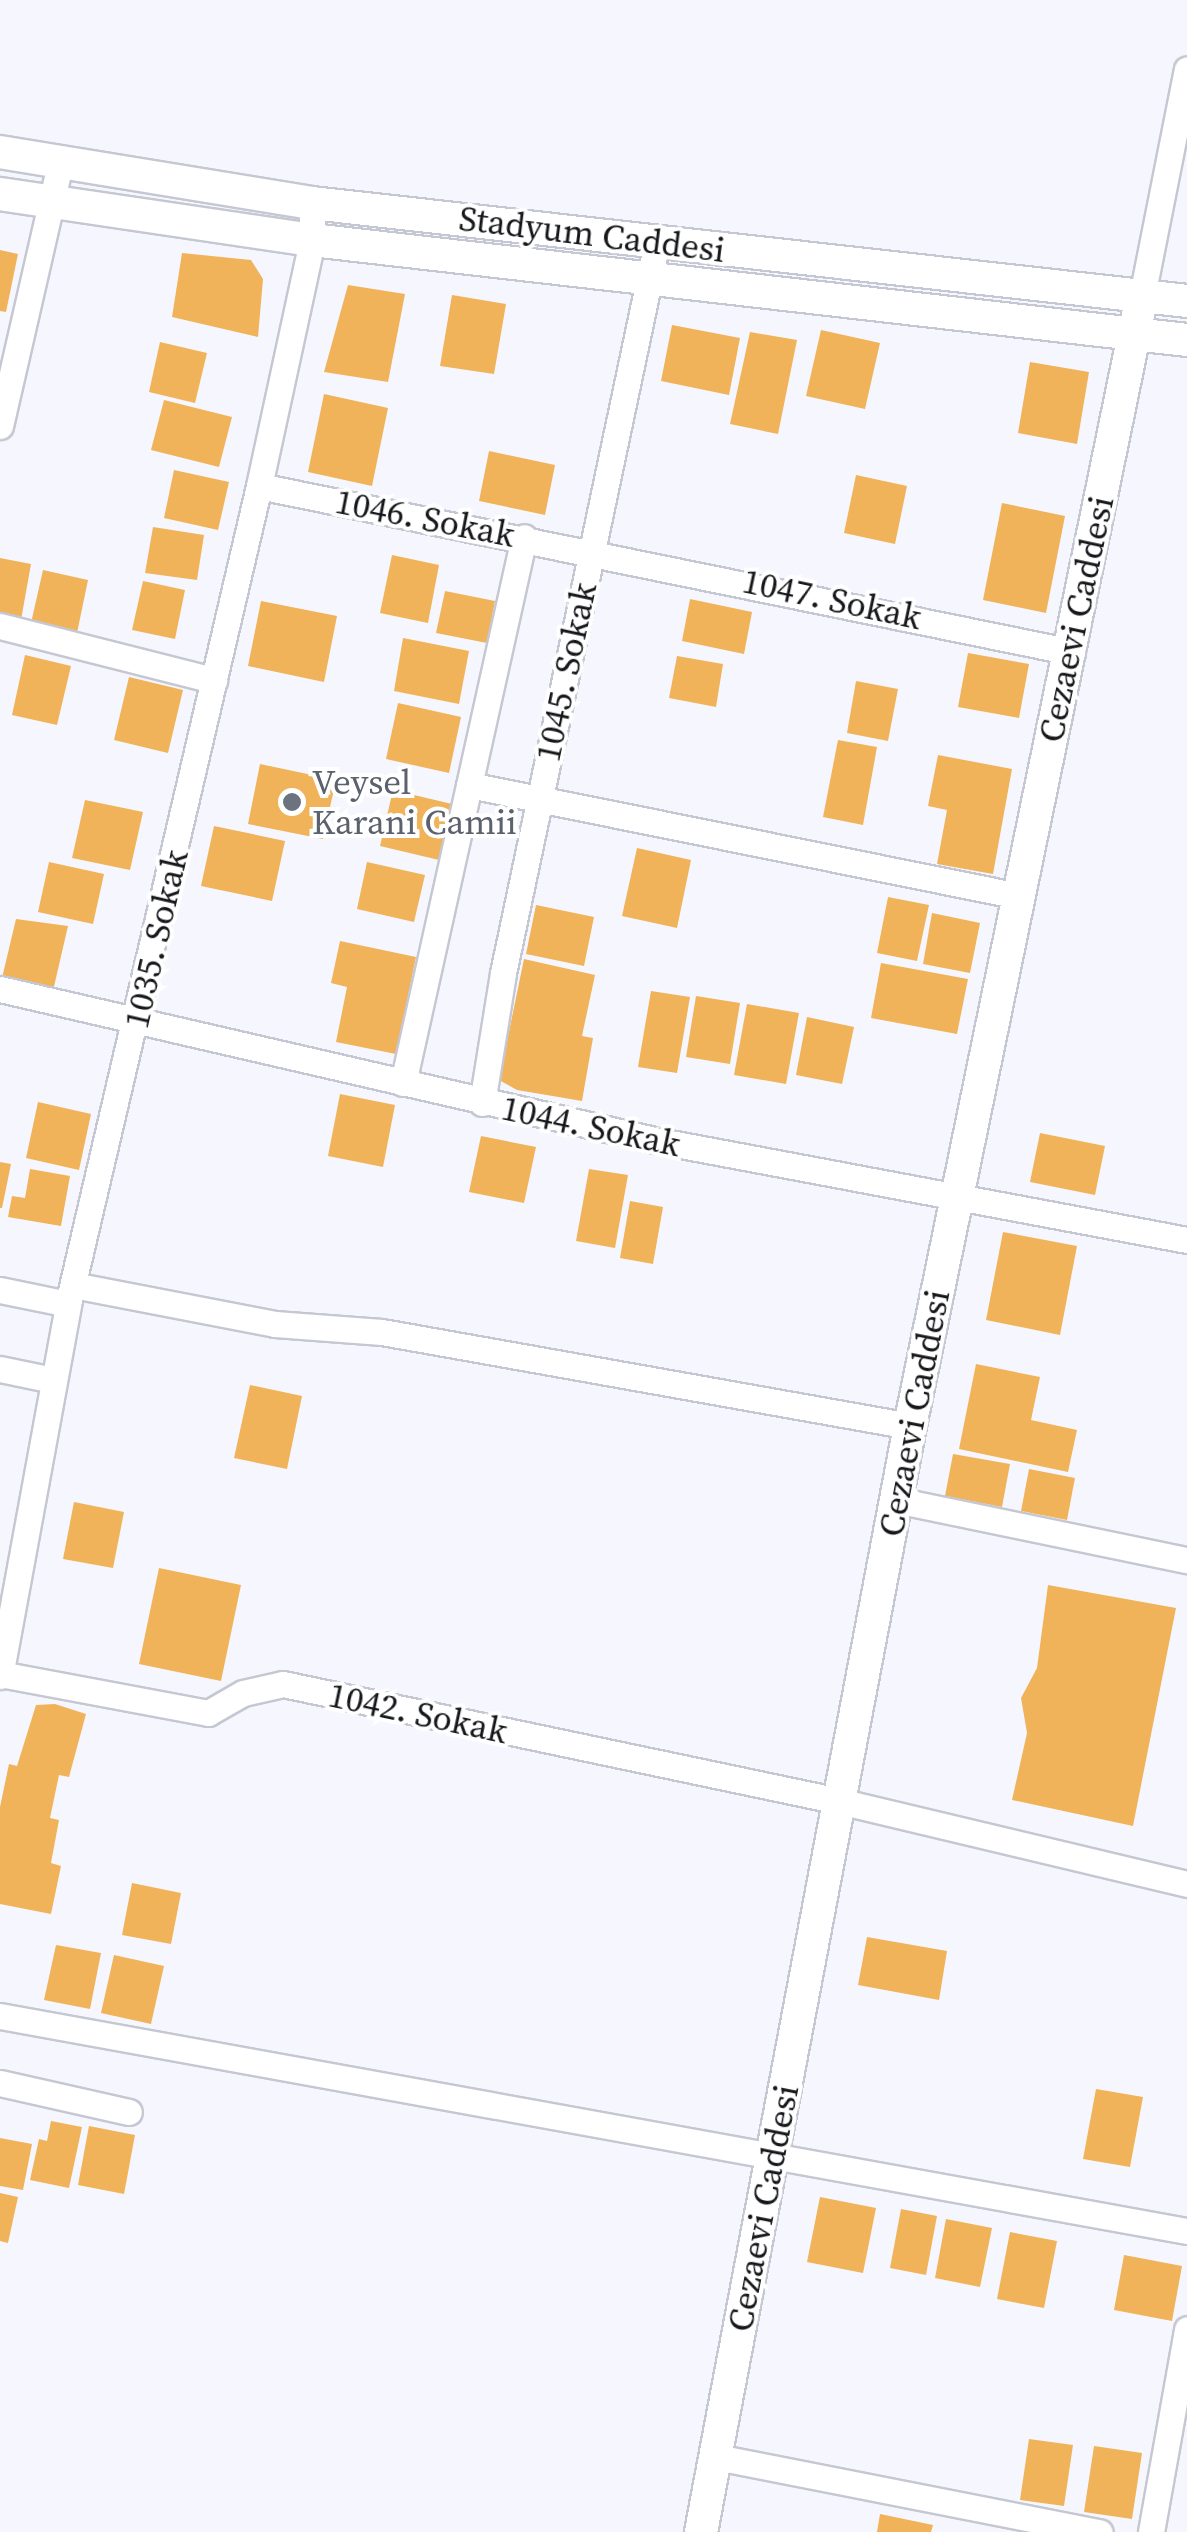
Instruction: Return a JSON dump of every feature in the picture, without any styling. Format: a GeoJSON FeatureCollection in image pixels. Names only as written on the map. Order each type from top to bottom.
{"type":"FeatureCollection","features":[{"type":"Feature","properties":{"kind":"street"},"geometry":{"type":"LineString","coordinates":[[1142,296],[1187,69]]}},
{"type":"Feature","properties":{"kind":"street","name":"Stadyum Caddesi"},"geometry":{"type":"LineString","coordinates":[[0,152],[312,203],[1187,301]]}},
{"type":"Feature","properties":{"kind":"street"},"geometry":{"type":"LineString","coordinates":[[0,426],[62,160]]}},
{"type":"Feature","properties":{"kind":"street"},"geometry":{"type":"LineString","coordinates":[[0,194],[312,240],[1187,340]]}},
{"type":"Feature","properties":{"kind":"street","name":"1035. Sokak"},"geometry":{"type":"LineString","coordinates":[[0,1674],[52,1380],[259,486],[312,240],[312,203]]}},
{"type":"Feature","properties":{"kind":"street","name":"1045. Sokak"},"geometry":{"type":"LineString","coordinates":[[482,1103],[539,802],[657,242]]}},
{"type":"Feature","properties":{"kind":"street","name":"Cezaevi Caddesi"},"geometry":{"type":"LineString","coordinates":[[701,2532],[910,1426],[1072,652],[1142,296]]}},
{"type":"Feature","properties":{"kind":"street","name":"1046. Sokak"},"geometry":{"type":"LineString","coordinates":[[259,486],[592,550]]}},
{"type":"Feature","properties":{"kind":"street"},"geometry":{"type":"LineString","coordinates":[[403,1083],[524,537]]}},
{"type":"Feature","properties":{"kind":"street","name":"1047. Sokak"},"geometry":{"type":"LineString","coordinates":[[592,550],[1072,652]]}},
{"type":"Feature","properties":{"kind":"street"},"geometry":{"type":"LineString","coordinates":[[0,626],[214,680]]}},
{"type":"Feature","properties":{"kind":"street"},"geometry":{"type":"LineString","coordinates":[[469,785],[1019,896]]}},
{"type":"Feature","properties":{"kind":"street","name":"1044. Sokak"},"geometry":{"type":"LineString","coordinates":[[0,989],[137,1025],[482,1103],[1187,1240]]}},
{"type":"Feature","properties":{"kind":"street"},"geometry":{"type":"LineString","coordinates":[[0,1290],[71,1295],[274,1324],[382,1332],[910,1426]]}},
{"type":"Feature","properties":{"kind":"street"},"geometry":{"type":"LineString","coordinates":[[0,1369],[52,1380]]}},
{"type":"Feature","properties":{"kind":"street"},"geometry":{"type":"LineString","coordinates":[[896,1500],[1187,1560]]}},
{"type":"Feature","properties":{"kind":"street","name":"1042. Sokak"},"geometry":{"type":"LineString","coordinates":[[0,1674],[208,1712],[243,1693],[283,1684],[839,1802],[1187,1884]]}},
{"type":"Feature","properties":{"kind":"street"},"geometry":{"type":"LineString","coordinates":[[0,2016],[1187,2231]]}},
{"type":"Feature","properties":{"kind":"street"},"geometry":{"type":"LineString","coordinates":[[0,2083],[129,2112]]}},
{"type":"Feature","properties":{"kind":"street"},"geometry":{"type":"LineString","coordinates":[[1151,2532],[1187,2329]]}},
{"type":"Feature","properties":{"kind":"street"},"geometry":{"type":"LineString","coordinates":[[716,2457],[1100,2532]]}},
{"type":"Feature","properties":{"kind":"building"},"geometry":{"type":"Polygon","coordinates":[[[0,250],[18,254],[6,312],[0,311],[0,250]]]}},
{"type":"Feature","properties":{"kind":"building"},"geometry":{"type":"Polygon","coordinates":[[[182,253],[251,260],[263,279],[258,337],[172,317],[182,253]]]}},
{"type":"Feature","properties":{"kind":"building"},"geometry":{"type":"Polygon","coordinates":[[[348,285],[405,294],[388,382],[324,372],[348,285]]]}},
{"type":"Feature","properties":{"kind":"building"},"geometry":{"type":"Polygon","coordinates":[[[452,295],[506,304],[494,374],[440,366],[452,295]]]}},
{"type":"Feature","properties":{"kind":"building"},"geometry":{"type":"Polygon","coordinates":[[[672,325],[740,338],[729,395],[661,381],[672,325]]]}},
{"type":"Feature","properties":{"kind":"building"},"geometry":{"type":"Polygon","coordinates":[[[821,330],[880,343],[865,409],[806,396],[821,330]]]}},
{"type":"Feature","properties":{"kind":"building"},"geometry":{"type":"Polygon","coordinates":[[[750,332],[797,340],[778,434],[730,424],[750,332]]]}},
{"type":"Feature","properties":{"kind":"building"},"geometry":{"type":"Polygon","coordinates":[[[160,342],[207,353],[195,403],[149,392],[160,342]]]}},
{"type":"Feature","properties":{"kind":"building"},"geometry":{"type":"Polygon","coordinates":[[[1030,362],[1089,372],[1077,444],[1018,433],[1030,362]]]}},
{"type":"Feature","properties":{"kind":"building"},"geometry":{"type":"Polygon","coordinates":[[[324,394],[388,408],[372,486],[308,472],[324,394]]]}},
{"type":"Feature","properties":{"kind":"building"},"geometry":{"type":"Polygon","coordinates":[[[164,400],[232,417],[219,467],[151,450],[164,400]]]}},
{"type":"Feature","properties":{"kind":"building"},"geometry":{"type":"Polygon","coordinates":[[[489,451],[555,465],[545,515],[479,501],[489,451]]]}},
{"type":"Feature","properties":{"kind":"building"},"geometry":{"type":"Polygon","coordinates":[[[174,470],[229,482],[218,530],[164,518],[174,470]]]}},
{"type":"Feature","properties":{"kind":"building"},"geometry":{"type":"Polygon","coordinates":[[[856,475],[907,486],[895,544],[844,533],[856,475]]]}},
{"type":"Feature","properties":{"kind":"building"},"geometry":{"type":"Polygon","coordinates":[[[1002,503],[1065,516],[1046,613],[983,600],[1002,503]]]}},
{"type":"Feature","properties":{"kind":"building"},"geometry":{"type":"Polygon","coordinates":[[[153,527],[204,535],[197,580],[145,573],[153,527]]]}},
{"type":"Feature","properties":{"kind":"building"},"geometry":{"type":"Polygon","coordinates":[[[392,555],[439,565],[428,623],[380,613],[392,555]]]}},
{"type":"Feature","properties":{"kind":"building"},"geometry":{"type":"Polygon","coordinates":[[[0,558],[31,564],[21,620],[0,616],[0,558]]]}},
{"type":"Feature","properties":{"kind":"building"},"geometry":{"type":"Polygon","coordinates":[[[43,570],[88,580],[77,633],[31,623],[43,570]]]}},
{"type":"Feature","properties":{"kind":"building"},"geometry":{"type":"Polygon","coordinates":[[[143,581],[185,590],[175,639],[132,630],[143,581]]]}},
{"type":"Feature","properties":{"kind":"building"},"geometry":{"type":"Polygon","coordinates":[[[445,591],[495,601],[487,643],[436,633],[445,591]]]}},
{"type":"Feature","properties":{"kind":"building"},"geometry":{"type":"Polygon","coordinates":[[[690,599],[752,612],[744,654],[682,641],[690,599]]]}},
{"type":"Feature","properties":{"kind":"building"},"geometry":{"type":"Polygon","coordinates":[[[261,601],[337,616],[324,682],[248,666],[261,601]]]}},
{"type":"Feature","properties":{"kind":"building"},"geometry":{"type":"Polygon","coordinates":[[[403,638],[469,651],[459,704],[394,691],[403,638]]]}},
{"type":"Feature","properties":{"kind":"building"},"geometry":{"type":"Polygon","coordinates":[[[968,653],[1029,664],[1019,718],[958,707],[968,653]]]}},
{"type":"Feature","properties":{"kind":"building"},"geometry":{"type":"Polygon","coordinates":[[[25,655],[71,666],[57,725],[12,715],[25,655]]]}},
{"type":"Feature","properties":{"kind":"building"},"geometry":{"type":"Polygon","coordinates":[[[677,656],[723,664],[716,707],[669,698],[677,656]]]}},
{"type":"Feature","properties":{"kind":"building"},"geometry":{"type":"Polygon","coordinates":[[[129,677],[183,690],[168,753],[114,740],[129,677]]]}},
{"type":"Feature","properties":{"kind":"building"},"geometry":{"type":"Polygon","coordinates":[[[856,681],[898,689],[888,741],[847,733],[856,681]]]}},
{"type":"Feature","properties":{"kind":"building"},"geometry":{"type":"Polygon","coordinates":[[[398,703],[461,717],[449,773],[386,759],[398,703]]]}},
{"type":"Feature","properties":{"kind":"building"},"geometry":{"type":"Polygon","coordinates":[[[838,740],[877,747],[863,825],[823,817],[838,740]]]}},
{"type":"Feature","properties":{"kind":"building"},"geometry":{"type":"Polygon","coordinates":[[[938,755],[1012,769],[993,874],[937,864],[947,810],[928,806],[938,755]]]}},
{"type":"Feature","properties":{"kind":"building","name":"Veysel Karani Camii"},"geometry":{"type":"Polygon","coordinates":[[[260,764],[336,780],[323,839],[248,824],[260,764]]]}},
{"type":"Feature","properties":{"kind":"building"},"geometry":{"type":"Polygon","coordinates":[[[393,790],[452,804],[439,860],[380,846],[393,790]]]}},
{"type":"Feature","properties":{"kind":"building"},"geometry":{"type":"Polygon","coordinates":[[[85,800],[143,812],[130,870],[72,858],[85,800]]]}},
{"type":"Feature","properties":{"kind":"building"},"geometry":{"type":"Polygon","coordinates":[[[214,826],[285,841],[272,901],[201,886],[214,826]]]}},
{"type":"Feature","properties":{"kind":"building"},"geometry":{"type":"Polygon","coordinates":[[[637,848],[691,860],[677,928],[622,916],[637,848]]]}},
{"type":"Feature","properties":{"kind":"building"},"geometry":{"type":"Polygon","coordinates":[[[49,862],[104,874],[93,924],[38,912],[49,862]]]}},
{"type":"Feature","properties":{"kind":"building"},"geometry":{"type":"Polygon","coordinates":[[[367,862],[425,875],[414,922],[357,909],[367,862]]]}},
{"type":"Feature","properties":{"kind":"building"},"geometry":{"type":"Polygon","coordinates":[[[888,897],[929,905],[917,961],[877,953],[888,897]]]}},
{"type":"Feature","properties":{"kind":"building"},"geometry":{"type":"Polygon","coordinates":[[[536,905],[594,917],[584,966],[526,954],[536,905]]]}},
{"type":"Feature","properties":{"kind":"building"},"geometry":{"type":"Polygon","coordinates":[[[932,913],[980,923],[970,973],[923,964],[932,913]]]}},
{"type":"Feature","properties":{"kind":"building"},"geometry":{"type":"Polygon","coordinates":[[[16,919],[68,926],[53,991],[2,978],[16,919]]]}},
{"type":"Feature","properties":{"kind":"building"},"geometry":{"type":"Polygon","coordinates":[[[340,941],[416,957],[396,1054],[336,1042],[347,987],[331,983],[340,941]]]}},
{"type":"Feature","properties":{"kind":"building"},"geometry":{"type":"Polygon","coordinates":[[[524,959],[595,975],[582,1036],[593,1038],[582,1101],[517,1090],[499,1080],[524,959]]]}},
{"type":"Feature","properties":{"kind":"building"},"geometry":{"type":"Polygon","coordinates":[[[881,963],[968,979],[957,1034],[871,1018],[881,963]]]}},
{"type":"Feature","properties":{"kind":"building"},"geometry":{"type":"Polygon","coordinates":[[[651,991],[690,997],[677,1073],[638,1067],[651,991]]]}},
{"type":"Feature","properties":{"kind":"building"},"geometry":{"type":"Polygon","coordinates":[[[696,996],[740,1003],[730,1064],[686,1057],[696,996]]]}},
{"type":"Feature","properties":{"kind":"building"},"geometry":{"type":"Polygon","coordinates":[[[747,1004],[799,1013],[786,1084],[734,1075],[747,1004]]]}},
{"type":"Feature","properties":{"kind":"building"},"geometry":{"type":"Polygon","coordinates":[[[807,1017],[854,1027],[842,1084],[796,1075],[807,1017]]]}},
{"type":"Feature","properties":{"kind":"building"},"geometry":{"type":"Polygon","coordinates":[[[340,1094],[395,1105],[383,1167],[328,1156],[340,1094]]]}},
{"type":"Feature","properties":{"kind":"building"},"geometry":{"type":"Polygon","coordinates":[[[38,1102],[91,1114],[79,1170],[26,1158],[38,1102]]]}},
{"type":"Feature","properties":{"kind":"building"},"geometry":{"type":"Polygon","coordinates":[[[1040,1133],[1105,1146],[1095,1195],[1030,1182],[1040,1133]]]}},
{"type":"Feature","properties":{"kind":"building"},"geometry":{"type":"Polygon","coordinates":[[[481,1136],[536,1147],[524,1203],[469,1192],[481,1136]]]}},
{"type":"Feature","properties":{"kind":"building"},"geometry":{"type":"Polygon","coordinates":[[[0,1162],[11,1164],[2,1208],[0,1208],[0,1162]]]}},
{"type":"Feature","properties":{"kind":"building"},"geometry":{"type":"Polygon","coordinates":[[[30,1169],[70,1176],[61,1226],[8,1217],[12,1196],[25,1198],[30,1169]]]}},
{"type":"Feature","properties":{"kind":"building"},"geometry":{"type":"Polygon","coordinates":[[[589,1169],[628,1175],[615,1248],[576,1241],[589,1169]]]}},
{"type":"Feature","properties":{"kind":"building"},"geometry":{"type":"Polygon","coordinates":[[[630,1201],[663,1207],[653,1264],[620,1258],[630,1201]]]}},
{"type":"Feature","properties":{"kind":"building"},"geometry":{"type":"Polygon","coordinates":[[[1003,1232],[1077,1246],[1060,1335],[986,1320],[1003,1232]]]}},
{"type":"Feature","properties":{"kind":"building"},"geometry":{"type":"Polygon","coordinates":[[[976,1364],[1040,1377],[1031,1420],[1077,1430],[1068,1472],[959,1449],[976,1364]]]}},
{"type":"Feature","properties":{"kind":"building"},"geometry":{"type":"Polygon","coordinates":[[[250,1385],[302,1396],[287,1469],[234,1458],[250,1385]]]}},
{"type":"Feature","properties":{"kind":"building"},"geometry":{"type":"Polygon","coordinates":[[[953,1454],[1010,1464],[1002,1507],[945,1496],[953,1454]]]}},
{"type":"Feature","properties":{"kind":"building"},"geometry":{"type":"Polygon","coordinates":[[[1029,1469],[1075,1478],[1067,1520],[1021,1511],[1029,1469]]]}},
{"type":"Feature","properties":{"kind":"building"},"geometry":{"type":"Polygon","coordinates":[[[74,1502],[124,1512],[113,1568],[63,1559],[74,1502]]]}},
{"type":"Feature","properties":{"kind":"building"},"geometry":{"type":"Polygon","coordinates":[[[159,1568],[241,1585],[221,1681],[139,1664],[159,1568]]]}},
{"type":"Feature","properties":{"kind":"building"},"geometry":{"type":"Polygon","coordinates":[[[1048,1585],[1176,1608],[1133,1826],[1012,1800],[1027,1733],[1021,1698],[1037,1668],[1048,1585]]]}},
{"type":"Feature","properties":{"kind":"building"},"geometry":{"type":"Polygon","coordinates":[[[55,1704],[86,1714],[69,1777],[59,1775],[50,1818],[59,1820],[51,1863],[61,1866],[51,1914],[0,1904],[0,1807],[9,1764],[17,1766],[36,1705],[55,1704]]]}},
{"type":"Feature","properties":{"kind":"building"},"geometry":{"type":"Polygon","coordinates":[[[132,1883],[181,1893],[171,1944],[122,1935],[132,1883]]]}},
{"type":"Feature","properties":{"kind":"building"},"geometry":{"type":"Polygon","coordinates":[[[867,1937],[947,1951],[939,2000],[858,1985],[867,1937]]]}},
{"type":"Feature","properties":{"kind":"building"},"geometry":{"type":"Polygon","coordinates":[[[56,1945],[101,1953],[90,2009],[44,2000],[56,1945]]]}},
{"type":"Feature","properties":{"kind":"building"},"geometry":{"type":"Polygon","coordinates":[[[114,1955],[164,1966],[151,2024],[101,2013],[114,1955]]]}},
{"type":"Feature","properties":{"kind":"building"},"geometry":{"type":"Polygon","coordinates":[[[1096,2089],[1143,2097],[1130,2167],[1083,2159],[1096,2089]]]}},
{"type":"Feature","properties":{"kind":"building"},"geometry":{"type":"Polygon","coordinates":[[[51,2121],[82,2127],[69,2188],[30,2180],[39,2139],[47,2141],[51,2121]]]}},
{"type":"Feature","properties":{"kind":"building"},"geometry":{"type":"Polygon","coordinates":[[[89,2126],[135,2135],[124,2194],[78,2185],[89,2126]]]}},
{"type":"Feature","properties":{"kind":"building"},"geometry":{"type":"Polygon","coordinates":[[[0,2138],[32,2144],[23,2190],[0,2186],[0,2138]]]}},
{"type":"Feature","properties":{"kind":"building"},"geometry":{"type":"Polygon","coordinates":[[[0,2193],[18,2197],[8,2243],[0,2241],[0,2193]]]}},
{"type":"Feature","properties":{"kind":"building"},"geometry":{"type":"Polygon","coordinates":[[[820,2197],[876,2208],[863,2273],[807,2262],[820,2197]]]}},
{"type":"Feature","properties":{"kind":"building"},"geometry":{"type":"Polygon","coordinates":[[[901,2209],[937,2216],[926,2275],[890,2268],[901,2209]]]}},
{"type":"Feature","properties":{"kind":"building"},"geometry":{"type":"Polygon","coordinates":[[[946,2219],[992,2228],[980,2287],[935,2278],[946,2219]]]}},
{"type":"Feature","properties":{"kind":"building"},"geometry":{"type":"Polygon","coordinates":[[[1010,2232],[1057,2241],[1044,2308],[997,2299],[1010,2232]]]}},
{"type":"Feature","properties":{"kind":"building"},"geometry":{"type":"Polygon","coordinates":[[[1124,2255],[1182,2266],[1172,2321],[1114,2310],[1124,2255]]]}},
{"type":"Feature","properties":{"kind":"building"},"geometry":{"type":"Polygon","coordinates":[[[1029,2439],[1073,2445],[1064,2506],[1020,2500],[1029,2439]]]}},
{"type":"Feature","properties":{"kind":"building"},"geometry":{"type":"Polygon","coordinates":[[[1094,2446],[1142,2453],[1132,2519],[1084,2512],[1094,2446]]]}},
{"type":"Feature","properties":{"kind":"building"},"geometry":{"type":"Polygon","coordinates":[[[880,2514],[933,2525],[931,2532],[877,2532],[880,2514]]]}},
{"type":"Feature","properties":{"kind":"place","name":"Veysel Karani Camii"},"geometry":{"type":"Point","coordinates":[292,802]}}]}
